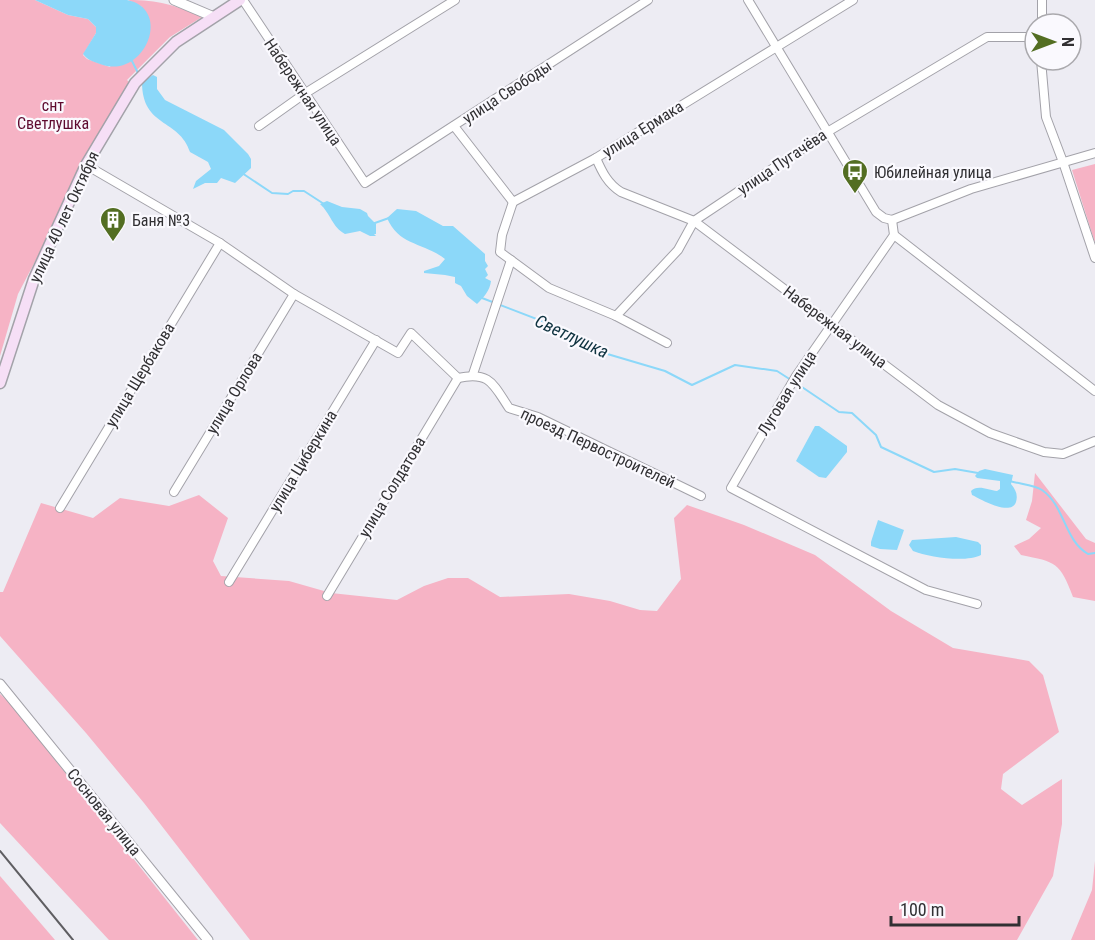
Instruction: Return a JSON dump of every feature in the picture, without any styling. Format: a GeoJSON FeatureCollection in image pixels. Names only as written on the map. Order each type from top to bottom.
{"type":"FeatureCollection","features":[{"type":"Feature","properties":{"kind":"main road","name":"улица 40 лет Октября"},"geometry":{"type":"LineString","coordinates":[[0,383],[34,279],[86,165],[139,79],[176,42],[241,0]]}},
{"type":"Feature","properties":{"kind":"street"},"geometry":{"type":"LineString","coordinates":[[174,0],[214,17]]}},
{"type":"Feature","properties":{"kind":"street","name":"Набережная улица"},"geometry":{"type":"LineString","coordinates":[[241,0],[365,183]]}},
{"type":"Feature","properties":{"kind":"street"},"geometry":{"type":"LineString","coordinates":[[259,126],[304,94],[455,0]]}},
{"type":"Feature","properties":{"kind":"street","name":"улица Свободы"},"geometry":{"type":"LineString","coordinates":[[365,183],[648,0]]}},
{"type":"Feature","properties":{"kind":"street"},"geometry":{"type":"LineString","coordinates":[[748,0],[876,212],[884,218],[892,220],[971,189],[1095,153]]}},
{"type":"Feature","properties":{"kind":"street","name":"улица Ермака"},"geometry":{"type":"LineString","coordinates":[[513,202],[596,158],[853,0]]}},
{"type":"Feature","properties":{"kind":"street","name":"улица Пугачёва"},"geometry":{"type":"LineString","coordinates":[[615,316],[678,250],[694,221],[829,131],[987,37],[1023,37]]}},
{"type":"Feature","properties":{"kind":"street"},"geometry":{"type":"LineString","coordinates":[[1042,72],[1046,117],[1095,258]]}},
{"type":"Feature","properties":{"kind":"street"},"geometry":{"type":"LineString","coordinates":[[454,126],[513,202],[502,235],[500,252],[549,288],[615,316],[667,343]]}},
{"type":"Feature","properties":{"kind":"street","name":"Набережная улица"},"geometry":{"type":"LineString","coordinates":[[596,158],[613,187],[694,221],[938,405],[990,433],[1044,452],[1063,454],[1095,441]]}},
{"type":"Feature","properties":{"kind":"street"},"geometry":{"type":"LineString","coordinates":[[86,165],[220,243],[294,294],[398,353],[411,333],[458,378],[473,375],[511,260]]}},
{"type":"Feature","properties":{"kind":"street"},"geometry":{"type":"LineString","coordinates":[[892,220],[894,235],[1095,391]]}},
{"type":"Feature","properties":{"kind":"street","name":"Луговая улица"},"geometry":{"type":"LineString","coordinates":[[894,235],[796,376],[731,488],[926,590],[977,604]]}},
{"type":"Feature","properties":{"kind":"street","name":"улица Щербакова"},"geometry":{"type":"LineString","coordinates":[[60,508],[220,243]]}},
{"type":"Feature","properties":{"kind":"street","name":"улица Орлова"},"geometry":{"type":"LineString","coordinates":[[174,492],[294,294]]}},
{"type":"Feature","properties":{"kind":"street","name":"улица Циберкина"},"geometry":{"type":"LineString","coordinates":[[229,582],[376,340]]}},
{"type":"Feature","properties":{"kind":"street","name":"проезд Первостроителей"},"geometry":{"type":"LineString","coordinates":[[473,375],[492,382],[509,408],[538,417],[701,496]]}},
{"type":"Feature","properties":{"kind":"street","name":"улица Солдатова"},"geometry":{"type":"LineString","coordinates":[[327,596],[458,378]]}},
{"type":"Feature","properties":{"kind":"street","name":"Сосновая улица"},"geometry":{"type":"LineString","coordinates":[[0,684],[208,940]]}},
{"type":"Feature","properties":{"kind":"green space","name":"снт Светлушка"},"geometry":{"type":"Polygon","coordinates":[[[0,0],[35,0],[68,15],[88,19],[96,27],[96,33],[83,55],[87,59],[110,67],[142,7],[128,0],[166,4],[202,17],[170,37],[127,80],[129,82],[18,294],[0,356],[0,0]]]}},
{"type":"Feature","properties":{"kind":"green space"},"geometry":{"type":"Polygon","coordinates":[[[1095,164],[1095,243],[1072,170],[1095,164]]]}},
{"type":"Feature","properties":{"kind":"green space"},"geometry":{"type":"Polygon","coordinates":[[[1035,473],[1086,539],[1095,543],[1095,601],[1073,597],[1060,570],[1049,562],[1021,555],[1014,546],[1029,539],[1041,528],[1026,520],[1032,501],[1035,473]]]}},
{"type":"Feature","properties":{"kind":"green space"},"geometry":{"type":"Polygon","coordinates":[[[199,495],[228,518],[213,561],[221,576],[289,581],[331,593],[397,600],[424,586],[448,578],[468,578],[500,597],[569,594],[610,601],[640,610],[657,611],[681,579],[674,518],[687,505],[744,525],[815,555],[891,611],[953,648],[1029,661],[1043,675],[1059,732],[1003,774],[1001,789],[1022,805],[1062,779],[1062,824],[1053,876],[1017,940],[250,940],[144,803],[0,636],[0,592],[3,592],[41,503],[93,518],[120,498],[169,506],[199,495]]]}},
{"type":"Feature","properties":{"kind":"green space"},"geometry":{"type":"Polygon","coordinates":[[[0,694],[9,702],[198,940],[109,940],[0,823],[0,694]]]}},
{"type":"Feature","properties":{"kind":"green space"},"geometry":{"type":"Polygon","coordinates":[[[1095,861],[1095,940],[1071,940],[1092,890],[1095,861]]]}},
{"type":"Feature","properties":{"kind":"green space"},"geometry":{"type":"Polygon","coordinates":[[[0,876],[55,940],[0,940],[0,876]]]}},
{"type":"Feature","properties":{"kind":"water"},"geometry":{"type":"Polygon","coordinates":[[[35,0],[127,0],[141,6],[149,16],[151,28],[148,41],[141,53],[131,62],[118,66],[94,62],[83,54],[96,33],[96,27],[88,19],[68,15],[35,0]]]}},
{"type":"Feature","properties":{"kind":"water"},"geometry":{"type":"Polygon","coordinates":[[[153,75],[157,77],[157,89],[165,100],[224,130],[248,154],[251,159],[251,168],[235,183],[221,178],[217,183],[205,183],[193,189],[196,181],[211,169],[208,162],[190,152],[178,133],[148,108],[142,82],[153,75]]]}},
{"type":"Feature","properties":{"kind":"water"},"geometry":{"type":"Polygon","coordinates":[[[327,201],[342,207],[360,209],[367,213],[376,224],[376,234],[374,234],[376,236],[360,231],[345,234],[334,224],[320,204],[327,201]]]}},
{"type":"Feature","properties":{"kind":"water"},"geometry":{"type":"Polygon","coordinates":[[[397,209],[416,211],[443,226],[453,226],[485,254],[488,266],[485,269],[488,275],[485,278],[491,281],[488,291],[477,304],[467,296],[461,286],[455,283],[455,277],[424,273],[424,271],[439,266],[445,259],[398,234],[387,218],[397,209]]]}},
{"type":"Feature","properties":{"kind":"water"},"geometry":{"type":"Polygon","coordinates":[[[815,426],[819,426],[847,446],[847,452],[826,478],[819,477],[796,461],[815,426]]]}},
{"type":"Feature","properties":{"kind":"water"},"geometry":{"type":"Polygon","coordinates":[[[985,469],[1013,475],[1011,484],[1017,497],[1013,506],[1008,508],[995,506],[972,495],[971,491],[976,488],[997,491],[1000,489],[1000,481],[975,476],[979,471],[985,469]]]}},
{"type":"Feature","properties":{"kind":"water"},"geometry":{"type":"Polygon","coordinates":[[[878,520],[904,530],[897,550],[871,546],[878,520]]]}},
{"type":"Feature","properties":{"kind":"water"},"geometry":{"type":"Polygon","coordinates":[[[956,537],[978,542],[981,545],[981,555],[966,559],[937,557],[913,551],[909,545],[912,540],[956,537]]]}},
{"type":"Feature","properties":{"kind":"waterway","name":"Светлушка"},"geometry":{"type":"LineString","coordinates":[[131,59],[139,75]]}},
{"type":"Feature","properties":{"kind":"waterway","name":"Светлушка"},"geometry":{"type":"LineString","coordinates":[[242,173],[272,193],[288,194],[293,191],[304,191],[324,204]]}},
{"type":"Feature","properties":{"kind":"waterway","name":"Светлушка"},"geometry":{"type":"LineString","coordinates":[[372,224],[389,218]]}},
{"type":"Feature","properties":{"kind":"waterway","name":"Светлушка"},"geometry":{"type":"LineString","coordinates":[[482,296],[482,298],[573,333],[604,353],[665,371],[692,385],[735,365],[777,371],[791,380]]}},
{"type":"Feature","properties":{"kind":"waterway","name":"Светлушка"},"geometry":{"type":"LineString","coordinates":[[796,383],[839,412],[852,413],[876,435],[881,447],[934,472],[955,469],[978,473]]}},
{"type":"Feature","properties":{"kind":"waterway","name":"Светлушка"},"geometry":{"type":"LineString","coordinates":[[1010,481],[1042,490],[1056,505],[1069,532],[1080,548],[1088,554],[1095,553]]}},
{"type":"Feature","properties":{"kind":"railway"},"geometry":{"type":"LineString","coordinates":[[0,851],[73,940]]}},
{"type":"Feature","properties":{"kind":"place","name":"Юбилейная улица"},"geometry":{"type":"Point","coordinates":[855,195]}},
{"type":"Feature","properties":{"kind":"place","name":"Баня №3"},"geometry":{"type":"Point","coordinates":[113,243]}}]}
